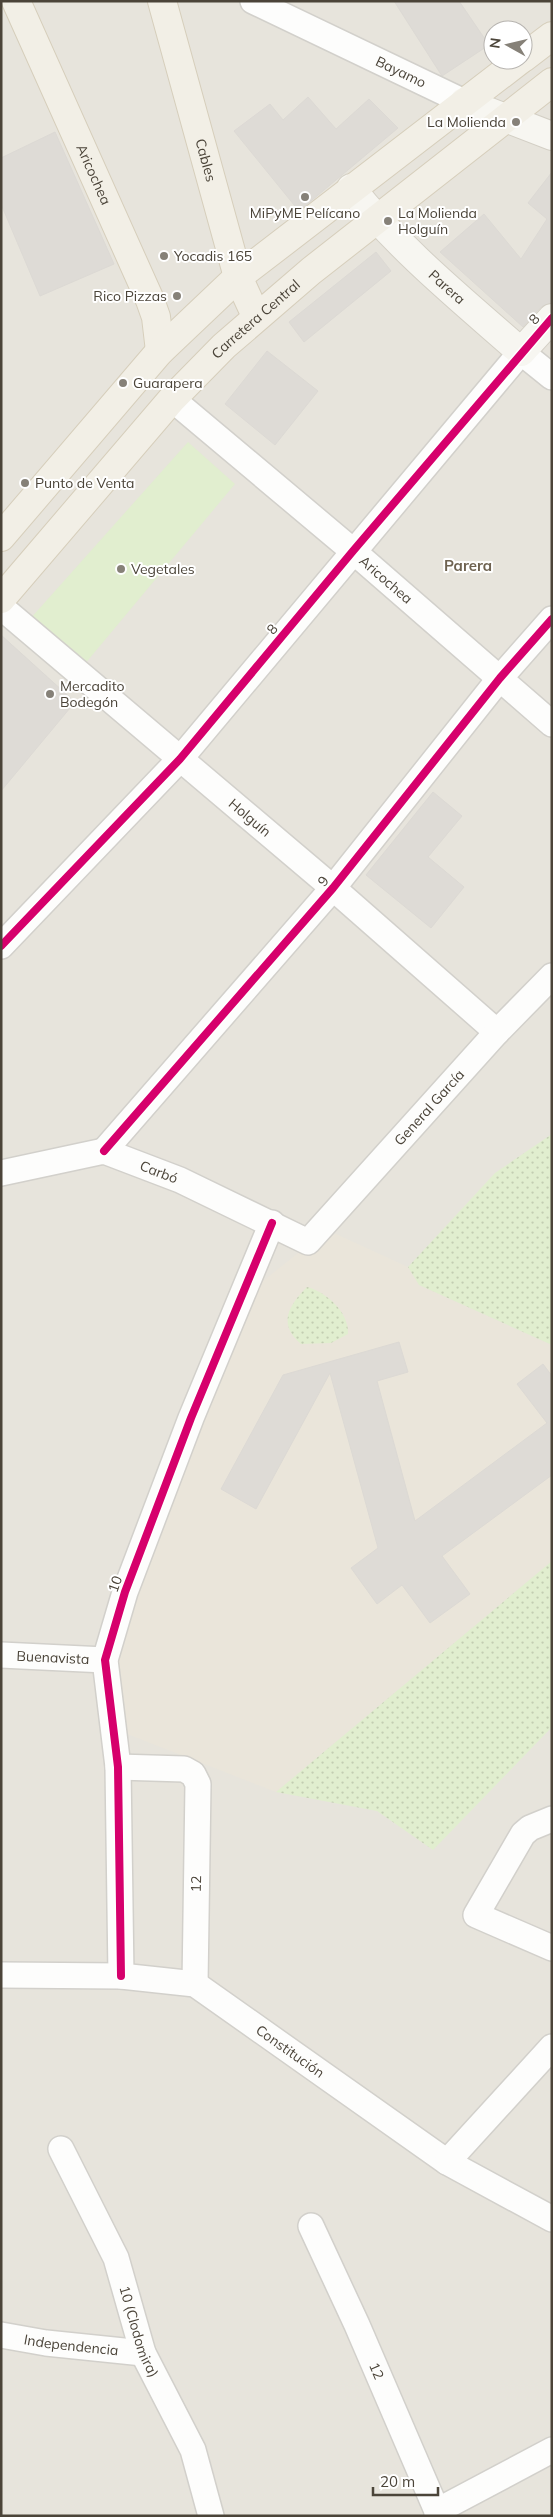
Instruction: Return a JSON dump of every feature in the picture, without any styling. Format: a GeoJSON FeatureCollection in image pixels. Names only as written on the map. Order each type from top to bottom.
{"type":"FeatureCollection","features":[{"type":"Feature","properties":{"kind":"main road","name":"Aricochea"},"geometry":{"type":"LineString","coordinates":[[16,1],[150,300],[156,317],[160,350]]}},
{"type":"Feature","properties":{"kind":"main road","name":"Cables"},"geometry":{"type":"LineString","coordinates":[[162,1],[238,277],[256,316]]}},
{"type":"Feature","properties":{"kind":"main road"},"geometry":{"type":"LineString","coordinates":[[533,51],[552,36]]}},
{"type":"Feature","properties":{"kind":"main road"},"geometry":{"type":"LineString","coordinates":[[1,537],[160,350],[238,277],[351,188],[507,70]]}},
{"type":"Feature","properties":{"kind":"main road","name":"Carretera Central"},"geometry":{"type":"LineString","coordinates":[[1,599],[172,399],[256,316],[552,82]]}},
{"type":"Feature","properties":{"kind":"street","name":"Bayamo"},"geometry":{"type":"LineString","coordinates":[[253,1],[464,102],[552,136]]}},
{"type":"Feature","properties":{"kind":"street","name":"Parera"},"geometry":{"type":"LineString","coordinates":[[351,188],[376,220],[427,269],[552,377]]}},
{"type":"Feature","properties":{"kind":"street","name":"8"},"geometry":{"type":"LineString","coordinates":[[1,946],[180,759],[353,551],[552,318]]}},
{"type":"Feature","properties":{"kind":"street","name":"Aricochea"},"geometry":{"type":"LineString","coordinates":[[172,399],[353,551],[552,724]]}},
{"type":"Feature","properties":{"kind":"street","name":"Holguín"},"geometry":{"type":"LineString","coordinates":[[1,607],[333,888],[497,1032]]}},
{"type":"Feature","properties":{"kind":"street","name":"9"},"geometry":{"type":"LineString","coordinates":[[104,1151],[333,888],[500,678],[552,619]]}},
{"type":"Feature","properties":{"kind":"street","name":"General García"},"geometry":{"type":"LineString","coordinates":[[308,1242],[497,1032],[552,976]]}},
{"type":"Feature","properties":{"kind":"street"},"geometry":{"type":"LineString","coordinates":[[1,1173],[104,1151]]}},
{"type":"Feature","properties":{"kind":"street","name":"Carbó"},"geometry":{"type":"LineString","coordinates":[[104,1151],[180,1180],[308,1242]]}},
{"type":"Feature","properties":{"kind":"street","name":"10"},"geometry":{"type":"LineString","coordinates":[[122,1976],[118,1767],[105,1660],[125,1592],[272,1223]]}},
{"type":"Feature","properties":{"kind":"street","name":"Buenavista"},"geometry":{"type":"LineString","coordinates":[[1,1655],[105,1660]]}},
{"type":"Feature","properties":{"kind":"street","name":"12"},"geometry":{"type":"LineString","coordinates":[[118,1767],[184,1769],[193,1774],[198,1784],[195,1984]]}},
{"type":"Feature","properties":{"kind":"street"},"geometry":{"type":"LineString","coordinates":[[552,1819],[530,1828],[523,1834],[476,1914],[552,1948]]}},
{"type":"Feature","properties":{"kind":"street","name":"Constitución"},"geometry":{"type":"LineString","coordinates":[[1,1975],[122,1976],[195,1984],[447,2162],[552,2220]]}},
{"type":"Feature","properties":{"kind":"street"},"geometry":{"type":"LineString","coordinates":[[447,2162],[552,2047]]}},
{"type":"Feature","properties":{"kind":"street","name":"10 (Clodomira)"},"geometry":{"type":"LineString","coordinates":[[61,2149],[116,2258],[143,2353],[193,2450],[211,2516]]}},
{"type":"Feature","properties":{"kind":"street","name":"12"},"geometry":{"type":"LineString","coordinates":[[311,2226],[357,2324],[437,2513]]}},
{"type":"Feature","properties":{"kind":"street","name":"Independencia"},"geometry":{"type":"LineString","coordinates":[[1,2335],[46,2343],[143,2353]]}},
{"type":"Feature","properties":{"kind":"street"},"geometry":{"type":"LineString","coordinates":[[437,2513],[552,2450]]}},
{"type":"Feature","properties":{"kind":"shaded area"},"geometry":{"type":"Polygon","coordinates":[[[1,1],[552,1],[552,2516],[1,2516],[1,1]]]}},
{"type":"Feature","properties":{"kind":"shaded area"},"geometry":{"type":"Polygon","coordinates":[[[336,1234],[408,1267],[419,1285],[552,1345],[552,1561],[276,1792],[122,1732],[112,1650],[253,1289],[317,1238],[336,1234]]]}},
{"type":"Feature","properties":{"kind":"green space"},"geometry":{"type":"Polygon","coordinates":[[[188,442],[235,484],[84,665],[30,619],[188,442]]]}},
{"type":"Feature","properties":{"kind":"green space"},"geometry":{"type":"Polygon","coordinates":[[[552,1134],[552,1345],[419,1285],[408,1267],[495,1173],[552,1134]]]}},
{"type":"Feature","properties":{"kind":"green space"},"geometry":{"type":"Polygon","coordinates":[[[307,1287],[322,1293],[335,1304],[345,1318],[348,1334],[331,1343],[301,1344],[294,1337],[289,1329],[288,1315],[295,1301],[307,1287]]]}},
{"type":"Feature","properties":{"kind":"green space"},"geometry":{"type":"Polygon","coordinates":[[[552,1561],[552,1727],[433,1850],[377,1811],[276,1792],[552,1561]]]}},
{"type":"Feature","properties":{"kind":"building"},"geometry":{"type":"Polygon","coordinates":[[[394,1],[459,1],[483,36],[483,49],[442,76],[394,1]]]}},
{"type":"Feature","properties":{"kind":"building"},"geometry":{"type":"Polygon","coordinates":[[[308,97],[336,129],[369,99],[398,128],[299,211],[234,131],[270,104],[283,120],[308,97]]]}},
{"type":"Feature","properties":{"kind":"building"},"geometry":{"type":"Polygon","coordinates":[[[55,132],[114,264],[40,296],[1,204],[1,158],[55,132]]]}},
{"type":"Feature","properties":{"kind":"building"},"geometry":{"type":"Polygon","coordinates":[[[552,172],[552,303],[541,307],[523,327],[440,252],[484,214],[521,259],[547,219],[528,203],[552,172]]]}},
{"type":"Feature","properties":{"kind":"building"},"geometry":{"type":"Polygon","coordinates":[[[376,252],[391,271],[304,342],[289,322],[376,252]]]}},
{"type":"Feature","properties":{"kind":"building"},"geometry":{"type":"Polygon","coordinates":[[[267,351],[318,391],[275,445],[225,404],[267,351]]]}},
{"type":"Feature","properties":{"kind":"building"},"geometry":{"type":"Polygon","coordinates":[[[1,635],[75,702],[1,791],[1,635]]]}},
{"type":"Feature","properties":{"kind":"building"},"geometry":{"type":"Polygon","coordinates":[[[433,792],[462,816],[428,857],[464,887],[431,928],[366,875],[433,792]]]}},
{"type":"Feature","properties":{"kind":"building"},"geometry":{"type":"Polygon","coordinates":[[[399,1342],[408,1372],[377,1381],[415,1521],[547,1423],[517,1384],[543,1364],[552,1376],[552,1475],[442,1556],[470,1594],[430,1623],[402,1585],[377,1604],[351,1568],[378,1548],[330,1373],[256,1509],[221,1489],[283,1375],[399,1342]]]}},
{"type":"Feature","properties":{"kind":"cycle path"},"geometry":{"type":"LineString","coordinates":[[1,946],[180,759],[353,551],[552,318]]}},
{"type":"Feature","properties":{"kind":"cycle path"},"geometry":{"type":"LineString","coordinates":[[104,1151],[333,888],[500,678],[552,619]]}},
{"type":"Feature","properties":{"kind":"cycle path"},"geometry":{"type":"LineString","coordinates":[[121,1976],[118,1767],[105,1660],[125,1592],[191,1418],[272,1223]]}},
{"type":"Feature","properties":{"kind":"place","name":"La Molienda"},"geometry":{"type":"Point","coordinates":[516,122]}},
{"type":"Feature","properties":{"kind":"place","name":"MiPyME Pelícano"},"geometry":{"type":"Point","coordinates":[305,197]}},
{"type":"Feature","properties":{"kind":"place","name":"La Molienda Holguín"},"geometry":{"type":"Point","coordinates":[388,221]}},
{"type":"Feature","properties":{"kind":"place","name":"Yocadis 165"},"geometry":{"type":"Point","coordinates":[164,256]}},
{"type":"Feature","properties":{"kind":"place","name":"Rico Pizzas"},"geometry":{"type":"Point","coordinates":[177,296]}},
{"type":"Feature","properties":{"kind":"place","name":"Guarapera"},"geometry":{"type":"Point","coordinates":[123,383]}},
{"type":"Feature","properties":{"kind":"place","name":"Punto de Venta"},"geometry":{"type":"Point","coordinates":[25,483]}},
{"type":"Feature","properties":{"kind":"place","name":"Vegetales"},"geometry":{"type":"Point","coordinates":[121,569]}},
{"type":"Feature","properties":{"kind":"place","name":"Mercadito Bodegón"},"geometry":{"type":"Point","coordinates":[50,694]}},
{"type":"Feature","properties":{"kind":"district","name":"Parera"},"geometry":{"type":"Point","coordinates":[468,565]}}]}
